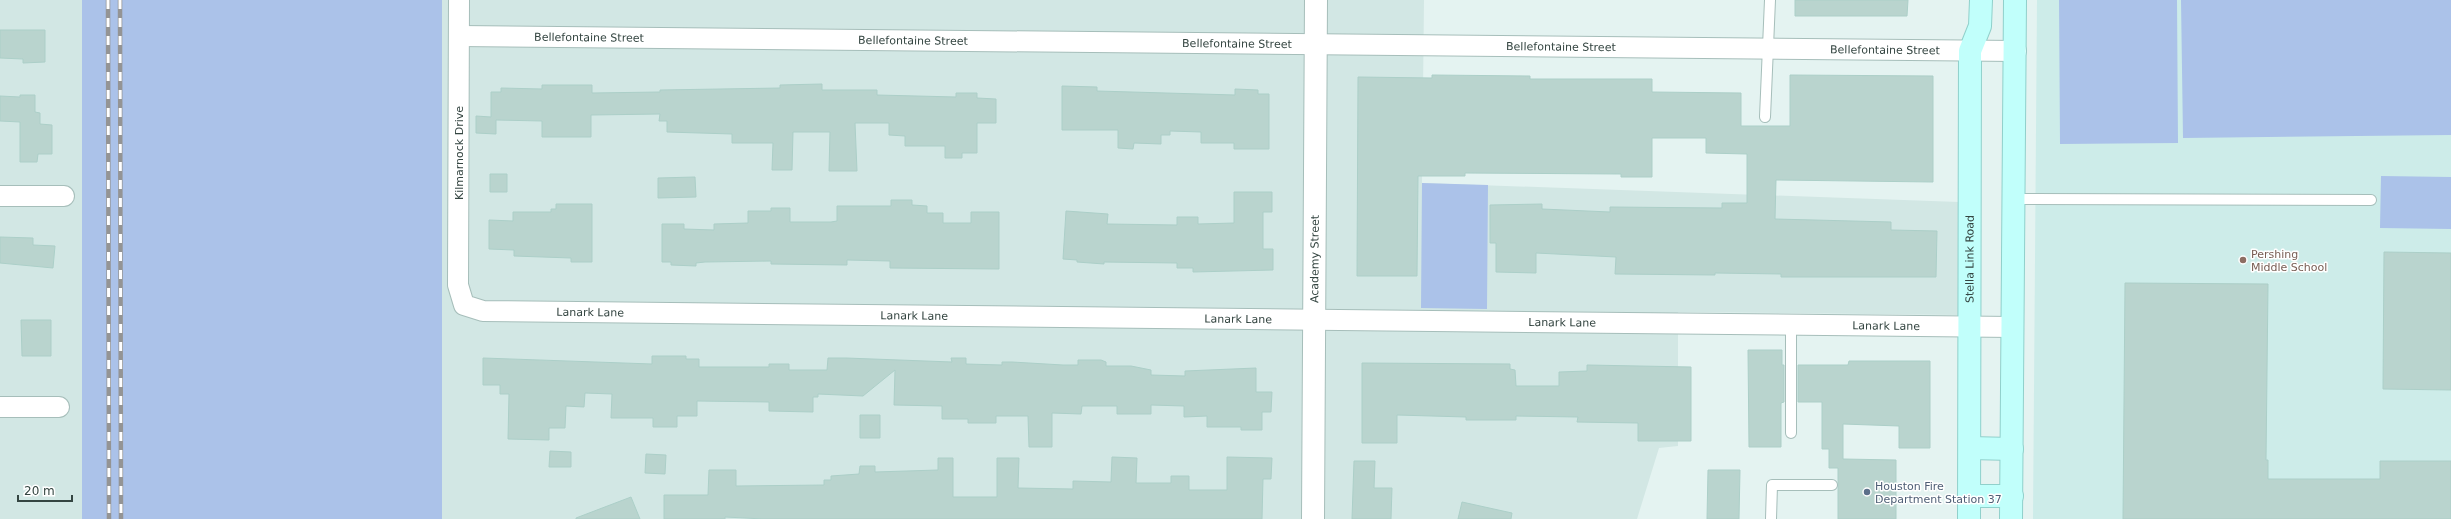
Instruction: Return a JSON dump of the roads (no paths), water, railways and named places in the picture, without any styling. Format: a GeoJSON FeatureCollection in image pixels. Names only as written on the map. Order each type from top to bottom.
{"type":"FeatureCollection","features":[{"type":"Feature","properties":{"kind":"main road","name":"Stella Link Road"},"geometry":{"type":"LineString","coordinates":[[1969,519],[1970,51],[1980,26],[1981,0]]}},
{"type":"Feature","properties":{"kind":"main road"},"geometry":{"type":"LineString","coordinates":[[2012,519],[2016,51],[2015,0]]}},
{"type":"Feature","properties":{"kind":"main road"},"geometry":{"type":"LineString","coordinates":[[1970,448],[2012,449]]}},
{"type":"Feature","properties":{"kind":"main road"},"geometry":{"type":"LineString","coordinates":[[1969,496],[2012,496]]}},
{"type":"Feature","properties":{"kind":"street","name":"Kilmarnock Drive"},"geometry":{"type":"LineString","coordinates":[[459,0],[458,285],[464,305]]}},
{"type":"Feature","properties":{"kind":"street","name":"Academy Street"},"geometry":{"type":"LineString","coordinates":[[1313,519],[1316,0]]}},
{"type":"Feature","properties":{"kind":"street","name":"Bellefontaine Street"},"geometry":{"type":"LineString","coordinates":[[459,36],[1316,43],[2016,51]]}},
{"type":"Feature","properties":{"kind":"street"},"geometry":{"type":"LineString","coordinates":[[0,196],[64,196]]}},
{"type":"Feature","properties":{"kind":"street","name":"Lanark Lane"},"geometry":{"type":"LineString","coordinates":[[464,305],[483,311],[2013,327]]}},
{"type":"Feature","properties":{"kind":"street"},"geometry":{"type":"LineString","coordinates":[[0,407],[59,407]]}},
{"type":"Feature","properties":{"kind":"lane"},"geometry":{"type":"LineString","coordinates":[[1765,117],[1770,0]]}},
{"type":"Feature","properties":{"kind":"lane"},"geometry":{"type":"LineString","coordinates":[[2014,200],[2371,200]]}},
{"type":"Feature","properties":{"kind":"lane"},"geometry":{"type":"LineString","coordinates":[[1791,325],[1791,432]]}},
{"type":"Feature","properties":{"kind":"lane"},"geometry":{"type":"LineString","coordinates":[[1771,519],[1772,485],[1832,485]]}},
{"type":"Feature","properties":{"kind":"railway"},"geometry":{"type":"LineString","coordinates":[[108,0],[109,519]]}},
{"type":"Feature","properties":{"kind":"railway"},"geometry":{"type":"LineString","coordinates":[[120,0],[121,519]]}},
{"type":"Feature","properties":{"kind":"place","name":"Pershing Middle School"},"geometry":{"type":"Point","coordinates":[2243,260]}},
{"type":"Feature","properties":{"kind":"place","name":"Houston Fire Department Station 37"},"geometry":{"type":"Point","coordinates":[1867,492]}}]}
